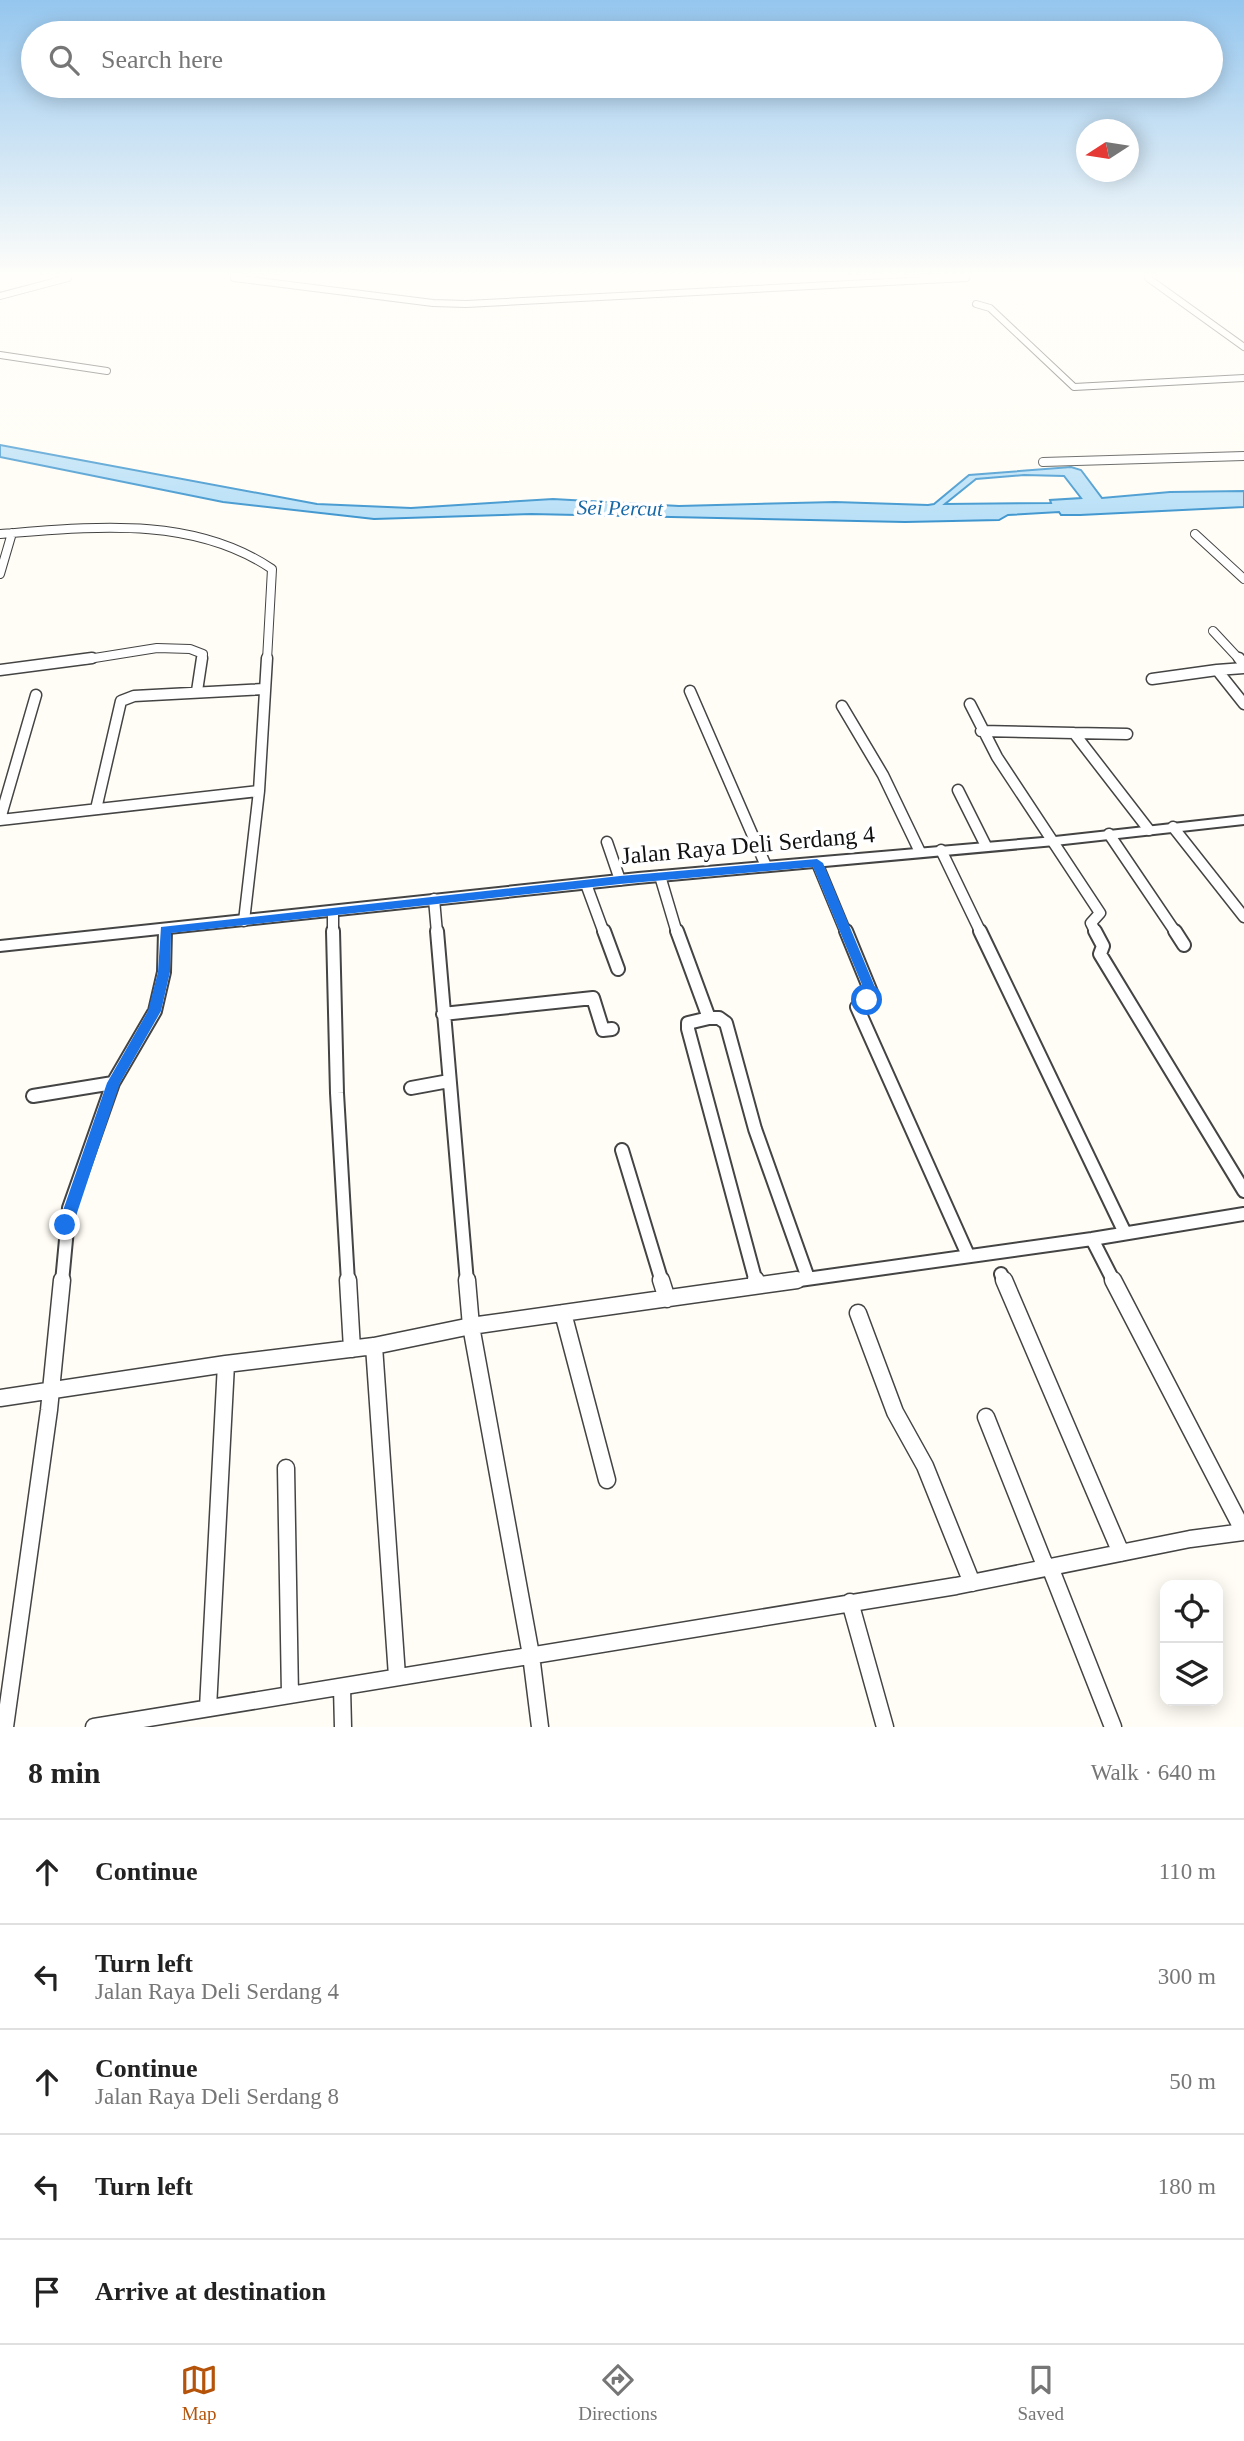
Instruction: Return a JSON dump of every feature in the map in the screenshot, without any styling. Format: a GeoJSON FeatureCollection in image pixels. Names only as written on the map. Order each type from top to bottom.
{"type":"FeatureCollection","features":[{"type":"Feature","properties":{"kind":"street"},"geometry":{"type":"LineString","coordinates":[[24,359],[107,371]]}},
{"type":"Feature","properties":{"kind":"street"},"geometry":{"type":"LineString","coordinates":[[1043,359],[1074,387],[1244,378]]}},
{"type":"Feature","properties":{"kind":"street"},"geometry":{"type":"LineString","coordinates":[[1043,462],[1244,456]]}},
{"type":"Feature","properties":{"kind":"street"},"geometry":{"type":"LineString","coordinates":[[0,534],[106,526],[154,530],[211,541],[263,562],[273,572],[249,921]]}},
{"type":"Feature","properties":{"kind":"street"},"geometry":{"type":"LineString","coordinates":[[0,574],[12,533]]}},
{"type":"Feature","properties":{"kind":"street"},"geometry":{"type":"LineString","coordinates":[[1195,534],[1244,579]]}},
{"type":"Feature","properties":{"kind":"street"},"geometry":{"type":"LineString","coordinates":[[1213,631],[1244,666]]}},
{"type":"Feature","properties":{"kind":"street"},"geometry":{"type":"LineString","coordinates":[[0,670],[71,662],[120,652],[184,649],[203,654],[197,691]]}},
{"type":"Feature","properties":{"kind":"street"},"geometry":{"type":"LineString","coordinates":[[1152,679],[1244,666]]}},
{"type":"Feature","properties":{"kind":"street"},"geometry":{"type":"LineString","coordinates":[[1217,670],[1244,704]]}},
{"type":"Feature","properties":{"kind":"street"},"geometry":{"type":"LineString","coordinates":[[96,810],[121,701],[134,696],[264,689]]}},
{"type":"Feature","properties":{"kind":"street"},"geometry":{"type":"LineString","coordinates":[[690,691],[766,866]]}},
{"type":"Feature","properties":{"kind":"street"},"geometry":{"type":"LineString","coordinates":[[36,695],[0,819],[259,791]]}},
{"type":"Feature","properties":{"kind":"street"},"geometry":{"type":"LineString","coordinates":[[970,704],[981,731],[1100,913],[1091,924],[1103,946],[1101,956],[1244,1191]]}},
{"type":"Feature","properties":{"kind":"street"},"geometry":{"type":"LineString","coordinates":[[842,706],[883,775],[920,852]]}},
{"type":"Feature","properties":{"kind":"street"},"geometry":{"type":"LineString","coordinates":[[981,731],[1127,734]]}},
{"type":"Feature","properties":{"kind":"street"},"geometry":{"type":"LineString","coordinates":[[1073,733],[1149,830]]}},
{"type":"Feature","properties":{"kind":"street"},"geometry":{"type":"LineString","coordinates":[[958,790],[986,846]]}},
{"type":"Feature","properties":{"kind":"street","name":"Jalan Raya Deli Serdang 4"},"geometry":{"type":"LineString","coordinates":[[0,946],[620,880],[1055,841],[1244,820]]}},
{"type":"Feature","properties":{"kind":"street"},"geometry":{"type":"LineString","coordinates":[[1173,827],[1244,917]]}},
{"type":"Feature","properties":{"kind":"street"},"geometry":{"type":"LineString","coordinates":[[1109,834],[1184,945]]}},
{"type":"Feature","properties":{"kind":"street"},"geometry":{"type":"LineString","coordinates":[[607,842],[620,880]]}},
{"type":"Feature","properties":{"kind":"street"},"geometry":{"type":"LineString","coordinates":[[941,850],[1125,1233]]}},
{"type":"Feature","properties":{"kind":"street"},"geometry":{"type":"LineString","coordinates":[[817,863],[871,992],[870,998],[857,1007],[968,1255]]}},
{"type":"Feature","properties":{"kind":"street"},"geometry":{"type":"LineString","coordinates":[[660,876],[667,906],[709,1018]]}},
{"type":"Feature","properties":{"kind":"street"},"geometry":{"type":"LineString","coordinates":[[586,884],[618,969]]}},
{"type":"Feature","properties":{"kind":"street"},"geometry":{"type":"LineString","coordinates":[[434,899],[471,1326],[531,1655],[540,1727]]}},
{"type":"Feature","properties":{"kind":"street"},"geometry":{"type":"LineString","coordinates":[[333,911],[337,1093],[352,1349]]}},
{"type":"Feature","properties":{"kind":"street"},"geometry":{"type":"LineString","coordinates":[[5,1727],[49,1409],[48,1393],[54,1367],[69,1208],[113,1083],[155,1011],[164,972],[165,929]]}},
{"type":"Feature","properties":{"kind":"street"},"geometry":{"type":"LineString","coordinates":[[443,1014],[593,998],[603,1030],[611,1029]]}},
{"type":"Feature","properties":{"kind":"street"},"geometry":{"type":"LineString","coordinates":[[757,1285],[688,1029],[688,1023],[709,1018],[719,1018],[726,1023],[755,1129],[808,1278]]}},
{"type":"Feature","properties":{"kind":"street"},"geometry":{"type":"LineString","coordinates":[[411,1088],[449,1081]]}},
{"type":"Feature","properties":{"kind":"street"},"geometry":{"type":"LineString","coordinates":[[33,1097],[113,1083]]}},
{"type":"Feature","properties":{"kind":"street"},"geometry":{"type":"LineString","coordinates":[[622,1150],[667,1299]]}},
{"type":"Feature","properties":{"kind":"street"},"geometry":{"type":"LineString","coordinates":[[0,1398],[48,1393],[226,1364],[374,1346],[471,1326],[1092,1239],[1244,1214]]}},
{"type":"Feature","properties":{"kind":"street"},"geometry":{"type":"LineString","coordinates":[[94,1727],[972,1583],[1244,1532],[1164,1383],[1092,1239]]}},
{"type":"Feature","properties":{"kind":"street"},"geometry":{"type":"LineString","coordinates":[[1001,1274],[1121,1553]]}},
{"type":"Feature","properties":{"kind":"street"},"geometry":{"type":"LineString","coordinates":[[563,1313],[607,1480]]}},
{"type":"Feature","properties":{"kind":"street"},"geometry":{"type":"LineString","coordinates":[[858,1313],[901,1428],[913,1452],[925,1465],[972,1583]]}},
{"type":"Feature","properties":{"kind":"street"},"geometry":{"type":"LineString","coordinates":[[374,1346],[397,1676]]}},
{"type":"Feature","properties":{"kind":"street"},"geometry":{"type":"LineString","coordinates":[[208,1708],[226,1364]]}},
{"type":"Feature","properties":{"kind":"street"},"geometry":{"type":"LineString","coordinates":[[986,1417],[1113,1727]]}},
{"type":"Feature","properties":{"kind":"street"},"geometry":{"type":"LineString","coordinates":[[286,1468],[290,1695]]}},
{"type":"Feature","properties":{"kind":"street"},"geometry":{"type":"LineString","coordinates":[[850,1602],[886,1727]]}},
{"type":"Feature","properties":{"kind":"street"},"geometry":{"type":"LineString","coordinates":[[342,1686],[343,1727]]}},
{"type":"Feature","properties":{"kind":"water","name":"Sei Percut"},"geometry":{"type":"Polygon","coordinates":[[[0,445],[317,504],[411,508],[553,499],[679,506],[835,502],[928,505],[934,504],[969,475],[1071,467],[1081,470],[1102,498],[1170,492],[1244,491],[1244,507],[1080,515],[1061,515],[1059,512],[1008,515],[999,520],[905,522],[531,514],[374,519],[223,502],[0,457],[0,445]],[[1024,475],[976,479],[945,504],[1051,503],[1050,500],[1081,498],[1064,476],[1024,475]]]}},
{"type":"Feature","properties":{"kind":"route"},"geometry":{"type":"LineString","coordinates":[[65,1225],[113,1083],[155,1011],[164,972],[165,929],[620,880],[817,863],[871,992],[872,995],[867,1000]]}}]}
